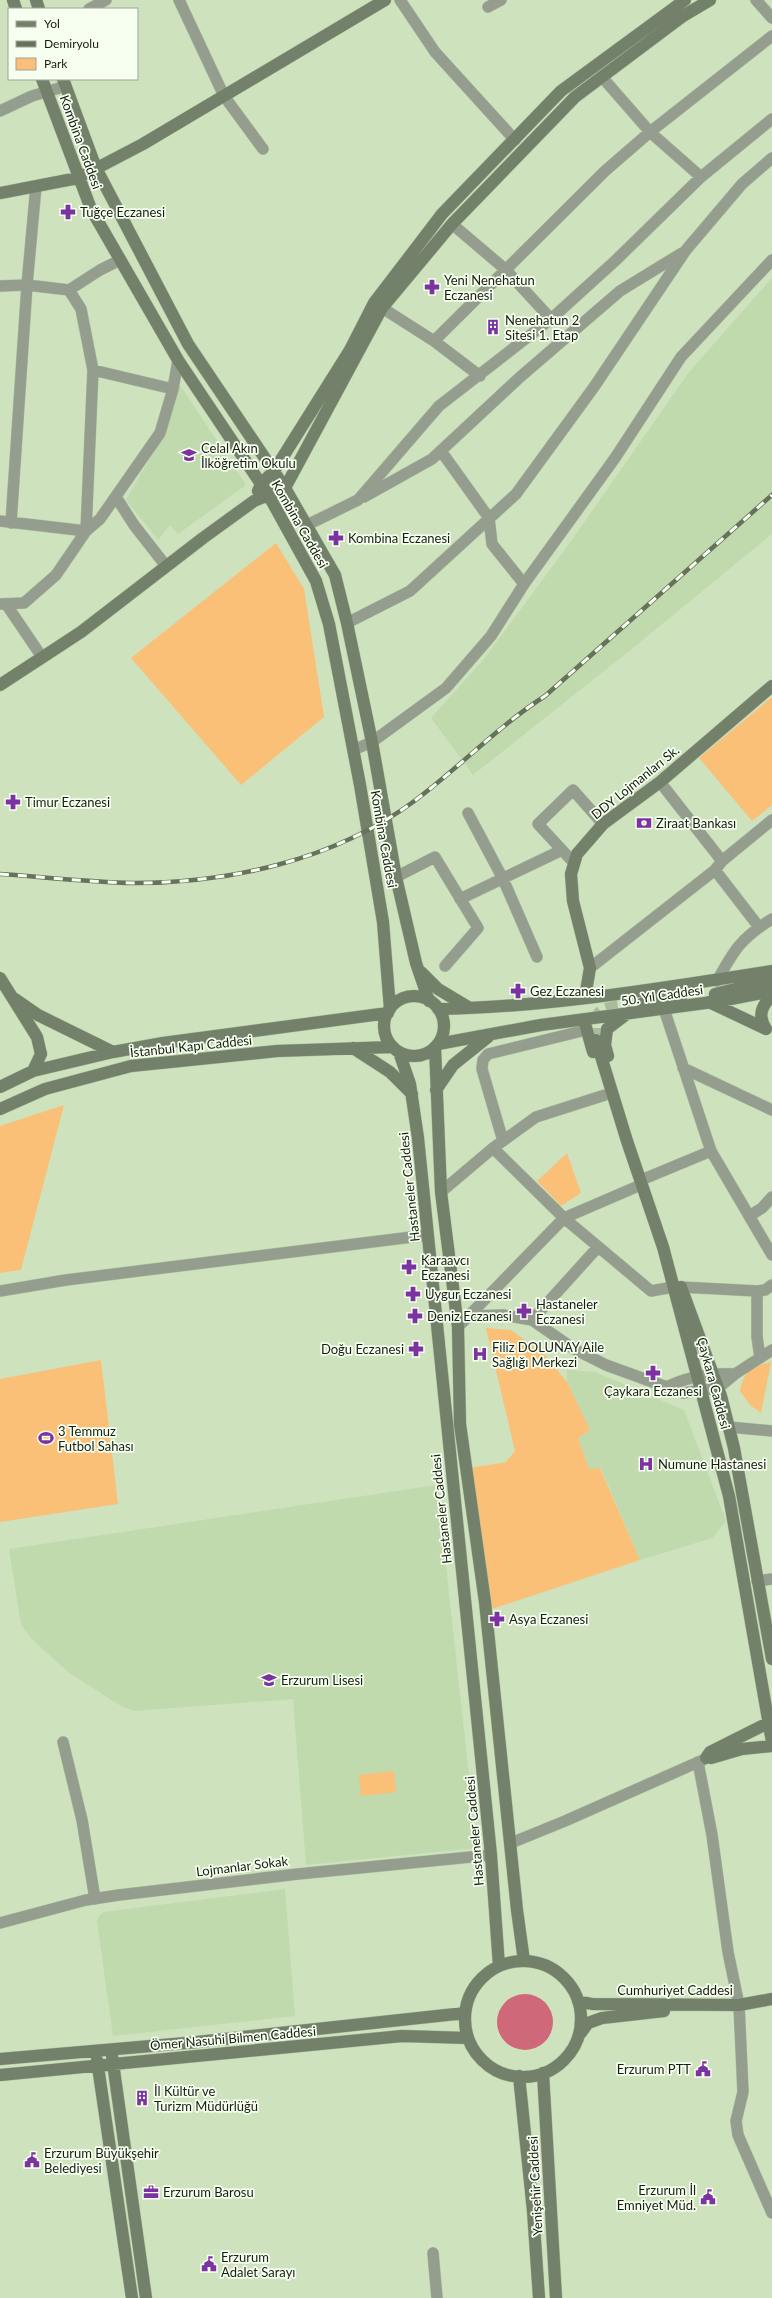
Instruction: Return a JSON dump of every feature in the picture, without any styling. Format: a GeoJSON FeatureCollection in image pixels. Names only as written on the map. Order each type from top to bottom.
{"type":"FeatureCollection","features":[{"type":"Feature","properties":{"kind":"main road"},"geometry":{"type":"LineString","coordinates":[[0,193],[78,178],[143,144],[385,0]]}},
{"type":"Feature","properties":{"kind":"main road"},"geometry":{"type":"LineString","coordinates":[[0,685],[81,632],[166,566],[254,501],[285,488],[378,305],[452,224],[574,97],[683,16],[710,0]]}},
{"type":"Feature","properties":{"kind":"main road"},"geometry":{"type":"LineString","coordinates":[[254,501],[261,484],[274,471],[378,305],[442,214],[561,92],[681,1]]}},
{"type":"Feature","properties":{"kind":"main road","name":"Kombina Caddesi"},"geometry":{"type":"LineString","coordinates":[[42,80],[78,178],[91,209],[178,360],[269,496],[312,574],[324,604],[353,750],[383,922],[389,1011]]}},
{"type":"Feature","properties":{"kind":"main road","name":"Kombina Caddesi"},"geometry":{"type":"LineString","coordinates":[[64,83],[96,168],[188,344],[285,488],[335,575],[347,623],[372,742],[396,877],[418,969],[429,1001]]}},
{"type":"Feature","properties":{"kind":"main road","name":"DDY Lojmanları Sk."},"geometry":{"type":"LineString","coordinates":[[585,997],[590,968],[573,901],[571,874],[577,854],[603,824],[660,782],[772,686]]}},
{"type":"Feature","properties":{"kind":"main road"},"geometry":{"type":"LineString","coordinates":[[418,969],[438,989],[458,1003],[471,1008]]}},
{"type":"Feature","properties":{"kind":"main road","name":"50. Yıl Caddesi"},"geometry":{"type":"LineString","coordinates":[[438,1009],[498,1008],[717,981],[772,971]]}},
{"type":"Feature","properties":{"kind":"main road"},"geometry":{"type":"LineString","coordinates":[[0,978],[37,1037],[41,1054],[33,1071]]}},
{"type":"Feature","properties":{"kind":"main road","name":"Çaykara Caddesi"},"geometry":{"type":"LineString","coordinates":[[772,980],[718,993],[631,1009],[607,1029],[605,1045],[646,1178],[677,1287],[729,1496],[746,1601],[768,1710],[772,1742]]}},
{"type":"Feature","properties":{"kind":"main road","name":"50. Yıl Caddesi"},"geometry":{"type":"LineString","coordinates":[[436,1046],[489,1037],[541,1025],[585,1025],[631,1009],[664,1009],[772,991]]}},
{"type":"Feature","properties":{"kind":"main road"},"geometry":{"type":"LineString","coordinates":[[769,1030],[761,1021],[761,1015],[762,1008],[772,995]]}},
{"type":"Feature","properties":{"kind":"main road"},"geometry":{"type":"LineString","coordinates":[[12,997],[38,1015],[113,1052]]}},
{"type":"Feature","properties":{"kind":"main road"},"geometry":{"type":"LineString","coordinates":[[436,1046],[424,1054],[415,1056],[396,1049],[388,1041],[384,1027],[389,1011],[397,1002],[409,997],[416,997],[429,1001],[438,1009],[444,1023],[444,1030],[436,1046],[436,1090],[442,1192],[458,1327],[460,1424],[485,1602],[524,1961]]}},
{"type":"Feature","properties":{"kind":"main road"},"geometry":{"type":"LineString","coordinates":[[709,1002],[769,1030]]}},
{"type":"Feature","properties":{"kind":"main road"},"geometry":{"type":"LineString","coordinates":[[0,1087],[33,1071],[113,1052],[163,1043],[389,1011]]}},
{"type":"Feature","properties":{"kind":"main road"},"geometry":{"type":"LineString","coordinates":[[585,1025],[636,1187],[655,1235],[663,1247]]}},
{"type":"Feature","properties":{"kind":"main road"},"geometry":{"type":"LineString","coordinates":[[436,1090],[453,1065],[489,1037]]}},
{"type":"Feature","properties":{"kind":"main road","name":"Çaykara Caddesi"},"geometry":{"type":"LineString","coordinates":[[596,1040],[627,1141],[677,1287],[718,1388],[729,1427],[772,1660]]}},
{"type":"Feature","properties":{"kind":"main road"},"geometry":{"type":"LineString","coordinates":[[353,1048],[390,1072],[412,1094]]}},
{"type":"Feature","properties":{"kind":"main road","name":"İstanbul Kapı Caddesi"},"geometry":{"type":"LineString","coordinates":[[0,1109],[45,1089],[131,1066],[277,1051],[353,1048],[396,1049]]}},
{"type":"Feature","properties":{"kind":"main road","name":"Hastaneler Caddesi"},"geometry":{"type":"LineString","coordinates":[[396,1049],[412,1094],[428,1235],[491,1855],[499,1966]]}},
{"type":"Feature","properties":{"kind":"main road"},"geometry":{"type":"LineString","coordinates":[[702,1760],[710,1752],[770,1722]]}},
{"type":"Feature","properties":{"kind":"main road"},"geometry":{"type":"LineString","coordinates":[[702,1760],[714,1758],[742,1749],[772,1746]]}},
{"type":"Feature","properties":{"kind":"main road"},"geometry":{"type":"LineString","coordinates":[[524,1961],[539,1963],[558,1972],[572,1988],[578,2001],[581,2018],[578,2036],[573,2048],[565,2059],[543,2073],[519,2076],[502,2073],[488,2065],[476,2053],[468,2038],[465,2013],[469,1998],[476,1985],[486,1974],[499,1966],[524,1961]]}},
{"type":"Feature","properties":{"kind":"main road","name":"Cumhuriyet Caddesi"},"geometry":{"type":"LineString","coordinates":[[578,2001],[592,2004],[739,2004],[772,1999]]}},
{"type":"Feature","properties":{"kind":"main road"},"geometry":{"type":"LineString","coordinates":[[578,2036],[588,2023],[602,2018],[739,2004]]}},
{"type":"Feature","properties":{"kind":"main road","name":"Ömer Nasuhi Bilmen Caddesi"},"geometry":{"type":"LineString","coordinates":[[0,2059],[197,2042],[465,2013]]}},
{"type":"Feature","properties":{"kind":"main road","name":"Ömer Nasuhi Bilmen Caddesi"},"geometry":{"type":"LineString","coordinates":[[0,2075],[402,2036],[468,2038]]}},
{"type":"Feature","properties":{"kind":"main road"},"geometry":{"type":"LineString","coordinates":[[111,2049],[146,2298]]}},
{"type":"Feature","properties":{"kind":"main road"},"geometry":{"type":"LineString","coordinates":[[96,2050],[132,2298]]}},
{"type":"Feature","properties":{"kind":"main road","name":"Yenişehir Caddesi"},"geometry":{"type":"LineString","coordinates":[[543,2073],[556,2298]]}},
{"type":"Feature","properties":{"kind":"main road","name":"Yenişehir Caddesi"},"geometry":{"type":"LineString","coordinates":[[519,2076],[533,2211],[539,2298]]}},
{"type":"Feature","properties":{"kind":"street"},"geometry":{"type":"LineString","coordinates":[[91,8],[106,0]]}},
{"type":"Feature","properties":{"kind":"street"},"geometry":{"type":"LineString","coordinates":[[179,0],[224,96],[263,149]]}},
{"type":"Feature","properties":{"kind":"street"},"geometry":{"type":"LineString","coordinates":[[400,0],[435,52],[514,140]]}},
{"type":"Feature","properties":{"kind":"street"},"geometry":{"type":"LineString","coordinates":[[488,7],[501,0]]}},
{"type":"Feature","properties":{"kind":"street"},"geometry":{"type":"LineString","coordinates":[[756,0],[772,18]]}},
{"type":"Feature","properties":{"kind":"street"},"geometry":{"type":"LineString","coordinates":[[434,341],[605,171],[650,132],[772,36]]}},
{"type":"Feature","properties":{"kind":"street"},"geometry":{"type":"LineString","coordinates":[[602,77],[650,132],[702,177]]}},
{"type":"Feature","properties":{"kind":"street"},"geometry":{"type":"LineString","coordinates":[[0,111],[32,96],[48,92],[64,83]]}},
{"type":"Feature","properties":{"kind":"street"},"geometry":{"type":"LineString","coordinates":[[358,500],[439,406],[480,376],[503,354],[551,319],[615,261],[702,177],[772,119]]}},
{"type":"Feature","properties":{"kind":"street"},"geometry":{"type":"LineString","coordinates":[[347,623],[410,591],[516,494],[594,387],[686,250],[742,184],[772,158]]}},
{"type":"Feature","properties":{"kind":"street"},"geometry":{"type":"LineString","coordinates":[[11,523],[27,284],[36,186]]}},
{"type":"Feature","properties":{"kind":"street"},"geometry":{"type":"LineString","coordinates":[[452,224],[505,269],[551,319]]}},
{"type":"Feature","properties":{"kind":"street"},"geometry":{"type":"LineString","coordinates":[[307,525],[358,500],[432,459],[519,378],[620,291],[686,250]]}},
{"type":"Feature","properties":{"kind":"street"},"geometry":{"type":"LineString","coordinates":[[0,286],[27,284],[69,290],[100,270],[120,260]]}},
{"type":"Feature","properties":{"kind":"street"},"geometry":{"type":"LineString","coordinates":[[353,750],[372,742],[446,688],[492,636],[524,584],[615,458],[681,357],[772,260]]}},
{"type":"Feature","properties":{"kind":"street"},"geometry":{"type":"LineString","coordinates":[[69,290],[81,309],[93,370],[86,531]]}},
{"type":"Feature","properties":{"kind":"street"},"geometry":{"type":"LineString","coordinates":[[378,305],[434,341],[480,376]]}},
{"type":"Feature","properties":{"kind":"street"},"geometry":{"type":"LineString","coordinates":[[3,604],[24,603],[56,575],[86,531],[100,519],[116,497],[160,433],[174,389],[178,360]]}},
{"type":"Feature","properties":{"kind":"street"},"geometry":{"type":"LineString","coordinates":[[93,370],[174,389]]}},
{"type":"Feature","properties":{"kind":"street"},"geometry":{"type":"LineString","coordinates":[[441,450],[489,518],[492,544],[524,584]]}},
{"type":"Feature","properties":{"kind":"street"},"geometry":{"type":"LineString","coordinates":[[116,497],[134,525],[166,566]]}},
{"type":"Feature","properties":{"kind":"street"},"geometry":{"type":"LineString","coordinates":[[0,521],[86,531]]}},
{"type":"Feature","properties":{"kind":"street"},"geometry":{"type":"LineString","coordinates":[[3,604],[42,658]]}},
{"type":"Feature","properties":{"kind":"street"},"geometry":{"type":"LineString","coordinates":[[660,782],[722,861]]}},
{"type":"Feature","properties":{"kind":"street"},"geometry":{"type":"LineString","coordinates":[[574,863],[538,824],[573,790],[603,824]]}},
{"type":"Feature","properties":{"kind":"street"},"geometry":{"type":"LineString","coordinates":[[468,813],[502,879],[537,957]]}},
{"type":"Feature","properties":{"kind":"street"},"geometry":{"type":"LineString","coordinates":[[590,968],[715,870],[722,861],[772,820]]}},
{"type":"Feature","properties":{"kind":"street"},"geometry":{"type":"LineString","coordinates":[[460,899],[562,850]]}},
{"type":"Feature","properties":{"kind":"street"},"geometry":{"type":"LineString","coordinates":[[396,877],[435,857],[478,928],[446,966]]}},
{"type":"Feature","properties":{"kind":"street"},"geometry":{"type":"LineString","coordinates":[[715,870],[759,927]]}},
{"type":"Feature","properties":{"kind":"street"},"geometry":{"type":"LineString","coordinates":[[717,981],[736,947],[759,927],[772,919]]}},
{"type":"Feature","properties":{"kind":"street"},"geometry":{"type":"LineString","coordinates":[[664,1009],[711,1150],[751,1216],[772,1255]]}},
{"type":"Feature","properties":{"kind":"street"},"geometry":{"type":"LineString","coordinates":[[503,1141],[482,1069],[488,1054],[585,1025]]}},
{"type":"Feature","properties":{"kind":"street"},"geometry":{"type":"LineString","coordinates":[[683,1068],[772,1110]]}},
{"type":"Feature","properties":{"kind":"street"},"geometry":{"type":"LineString","coordinates":[[442,1192],[493,1148],[536,1117],[606,1095]]}},
{"type":"Feature","properties":{"kind":"street"},"geometry":{"type":"LineString","coordinates":[[493,1148],[564,1218],[651,1291],[677,1287],[757,1291],[765,1290],[772,1286]]}},
{"type":"Feature","properties":{"kind":"street"},"geometry":{"type":"LineString","coordinates":[[646,1178],[711,1150]]}},
{"type":"Feature","properties":{"kind":"street"},"geometry":{"type":"LineString","coordinates":[[458,1327],[564,1218],[636,1187]]}},
{"type":"Feature","properties":{"kind":"street"},"geometry":{"type":"LineString","coordinates":[[751,1216],[762,1208],[772,1197]]}},
{"type":"Feature","properties":{"kind":"street"},"geometry":{"type":"LineString","coordinates":[[0,1291],[73,1279],[428,1235]]}},
{"type":"Feature","properties":{"kind":"street"},"geometry":{"type":"LineString","coordinates":[[532,1320],[598,1247]]}},
{"type":"Feature","properties":{"kind":"street"},"geometry":{"type":"LineString","coordinates":[[757,1291],[757,1337],[760,1358]]}},
{"type":"Feature","properties":{"kind":"street"},"geometry":{"type":"LineString","coordinates":[[470,1316],[502,1315],[532,1320],[574,1349],[665,1388],[683,1393],[703,1392],[718,1388],[735,1374],[772,1350]]}},
{"type":"Feature","properties":{"kind":"street"},"geometry":{"type":"LineString","coordinates":[[665,1388],[712,1373],[735,1374]]}},
{"type":"Feature","properties":{"kind":"street"},"geometry":{"type":"LineString","coordinates":[[729,1427],[772,1431]]}},
{"type":"Feature","properties":{"kind":"street"},"geometry":{"type":"LineString","coordinates":[[757,1580],[772,1579]]}},
{"type":"Feature","properties":{"kind":"street"},"geometry":{"type":"LineString","coordinates":[[62,1742],[82,1820],[95,1899]]}},
{"type":"Feature","properties":{"kind":"street"},"geometry":{"type":"LineString","coordinates":[[511,1843],[702,1760],[728,1952],[739,2004],[742,2092],[736,2121],[738,2131],[772,2213]]}},
{"type":"Feature","properties":{"kind":"street","name":"Lojmanlar Sokak"},"geometry":{"type":"LineString","coordinates":[[0,1923],[95,1899],[298,1874],[491,1855]]}},
{"type":"Feature","properties":{"kind":"street"},"geometry":{"type":"LineString","coordinates":[[433,2253],[437,2298]]}},
{"type":"Feature","properties":{"kind":"shaded area"},"geometry":{"type":"Polygon","coordinates":[[[772,278],[772,534],[633,648],[473,775],[431,718],[484,659],[569,544],[689,372],[772,278]]]}},
{"type":"Feature","properties":{"kind":"shaded area","name":"Celal Akın İlköğretim Okulu"},"geometry":{"type":"Polygon","coordinates":[[[180,385],[246,485],[178,534],[170,525],[158,540],[126,500],[163,435],[180,385]]]}},
{"type":"Feature","properties":{"kind":"shaded area","name":"Numune Hastanesi"},"geometry":{"type":"Polygon","coordinates":[[[567,1370],[595,1372],[684,1410],[726,1521],[712,1538],[640,1560],[601,1468],[589,1470],[578,1438],[590,1430],[567,1382],[567,1370]]]}},
{"type":"Feature","properties":{"kind":"shaded area","name":"Erzurum Lisesi"},"geometry":{"type":"Polygon","coordinates":[[[437,1485],[477,1848],[306,1865],[293,1699],[134,1711],[121,1706],[68,1672],[33,1640],[21,1625],[9,1549],[437,1485]]]}},
{"type":"Feature","properties":{"kind":"shaded area"},"geometry":{"type":"Polygon","coordinates":[[[285,1889],[295,2016],[113,2036],[97,1921],[100,1915],[104,1912],[285,1889]]]}},
{"type":"Feature","properties":{"kind":"shaded area"},"geometry":{"type":"Polygon","coordinates":[[[520,1994],[530,1994],[545,2002],[551,2011],[553,2022],[551,2033],[545,2042],[530,2050],[520,2050],[509,2045],[502,2038],[497,2027],[497,2017],[502,2006],[509,1999],[520,1994]]]}},
{"type":"Feature","properties":{"kind":"green space"},"geometry":{"type":"Polygon","coordinates":[[[276,543],[304,589],[324,717],[241,785],[131,658],[276,543]]]}},
{"type":"Feature","properties":{"kind":"green space"},"geometry":{"type":"Polygon","coordinates":[[[772,697],[772,805],[752,821],[699,758],[772,697]]]}},
{"type":"Feature","properties":{"kind":"green space"},"geometry":{"type":"Polygon","coordinates":[[[64,1105],[21,1270],[0,1273],[0,1126],[64,1105]]]}},
{"type":"Feature","properties":{"kind":"green space"},"geometry":{"type":"Polygon","coordinates":[[[567,1153],[581,1193],[561,1206],[537,1181],[567,1153]]]}},
{"type":"Feature","properties":{"kind":"green space"},"geometry":{"type":"Polygon","coordinates":[[[486,1328],[511,1330],[544,1354],[567,1382],[590,1430],[578,1438],[589,1469],[600,1468],[640,1560],[492,1609],[470,1468],[506,1462],[515,1451],[486,1328]]]}},
{"type":"Feature","properties":{"kind":"green space"},"geometry":{"type":"Polygon","coordinates":[[[101,1360],[118,1504],[0,1522],[0,1379],[101,1360]]]}},
{"type":"Feature","properties":{"kind":"green space"},"geometry":{"type":"Polygon","coordinates":[[[771,1362],[761,1413],[750,1405],[740,1391],[744,1378],[750,1370],[771,1362]]]}},
{"type":"Feature","properties":{"kind":"green space"},"geometry":{"type":"Polygon","coordinates":[[[394,1771],[396,1792],[361,1796],[359,1775],[394,1771]]]}},
{"type":"Feature","properties":{"kind":"tunnel"},"geometry":{"type":"LineString","coordinates":[[596,1040],[595,1028],[598,1014],[608,1008],[634,1004]]}},
{"type":"Feature","properties":{"kind":"railway"},"geometry":{"type":"LineString","coordinates":[[0,874],[83,881],[133,883],[170,882],[243,873],[280,864],[315,853],[350,839],[382,822],[413,802],[494,734],[545,696],[772,495]]}},
{"type":"Feature","properties":{"kind":"place","name":"Tuğçe Eczanesi"},"geometry":{"type":"Point","coordinates":[68,212]}},
{"type":"Feature","properties":{"kind":"place","name":"Yeni Nenehatun Eczanesi"},"geometry":{"type":"Point","coordinates":[432,287]}},
{"type":"Feature","properties":{"kind":"place","name":"Nenehatun 2 Sitesi 1. Etap"},"geometry":{"type":"Point","coordinates":[493,327]}},
{"type":"Feature","properties":{"kind":"place","name":"Celal Akın İlköğretim Okulu"},"geometry":{"type":"Point","coordinates":[189,455]}},
{"type":"Feature","properties":{"kind":"place","name":"Kombina Eczanesi"},"geometry":{"type":"Point","coordinates":[336,538]}},
{"type":"Feature","properties":{"kind":"place","name":"Timur Eczanesi"},"geometry":{"type":"Point","coordinates":[13,802]}},
{"type":"Feature","properties":{"kind":"place","name":"Ziraat Bankası"},"geometry":{"type":"Point","coordinates":[644,823]}},
{"type":"Feature","properties":{"kind":"place","name":"Gez Eczanesi"},"geometry":{"type":"Point","coordinates":[518,991]}},
{"type":"Feature","properties":{"kind":"place","name":"Karaavcı Eczanesi"},"geometry":{"type":"Point","coordinates":[409,1267]}},
{"type":"Feature","properties":{"kind":"place","name":"Uygur Eczanesi"},"geometry":{"type":"Point","coordinates":[413,1294]}},
{"type":"Feature","properties":{"kind":"place","name":"Hastaneler Eczanesi"},"geometry":{"type":"Point","coordinates":[524,1311]}},
{"type":"Feature","properties":{"kind":"place","name":"Deniz Eczanesi"},"geometry":{"type":"Point","coordinates":[415,1316]}},
{"type":"Feature","properties":{"kind":"place","name":"Doğu Eczanesi"},"geometry":{"type":"Point","coordinates":[416,1349]}},
{"type":"Feature","properties":{"kind":"place","name":"Filiz DOLUNAY Aile Sağlığı Merkezi"},"geometry":{"type":"Point","coordinates":[480,1354]}},
{"type":"Feature","properties":{"kind":"place","name":"Çaykara Eczanesi"},"geometry":{"type":"Point","coordinates":[653,1373]}},
{"type":"Feature","properties":{"kind":"place","name":"3 Temmuz Futbol Sahası"},"geometry":{"type":"Point","coordinates":[46,1438]}},
{"type":"Feature","properties":{"kind":"place","name":"Numune Hastanesi"},"geometry":{"type":"Point","coordinates":[646,1464]}},
{"type":"Feature","properties":{"kind":"place","name":"Asya Eczanesi"},"geometry":{"type":"Point","coordinates":[497,1619]}},
{"type":"Feature","properties":{"kind":"place","name":"Erzurum Lisesi"},"geometry":{"type":"Point","coordinates":[269,1680]}},
{"type":"Feature","properties":{"kind":"place","name":"Erzurum PTT"},"geometry":{"type":"Point","coordinates":[703,2069]}},
{"type":"Feature","properties":{"kind":"place","name":"İl Kültür ve Turizm Müdürlüğü"},"geometry":{"type":"Point","coordinates":[142,2098]}},
{"type":"Feature","properties":{"kind":"place","name":"Erzurum Büyükşehir Belediyesi"},"geometry":{"type":"Point","coordinates":[32,2160]}},
{"type":"Feature","properties":{"kind":"place","name":"Erzurum Barosu"},"geometry":{"type":"Point","coordinates":[151,2192]}},
{"type":"Feature","properties":{"kind":"place","name":"Erzurum İl Emniyet Müd."},"geometry":{"type":"Point","coordinates":[708,2197]}},
{"type":"Feature","properties":{"kind":"place","name":"Erzurum Adalet Sarayı"},"geometry":{"type":"Point","coordinates":[209,2264]}}]}
